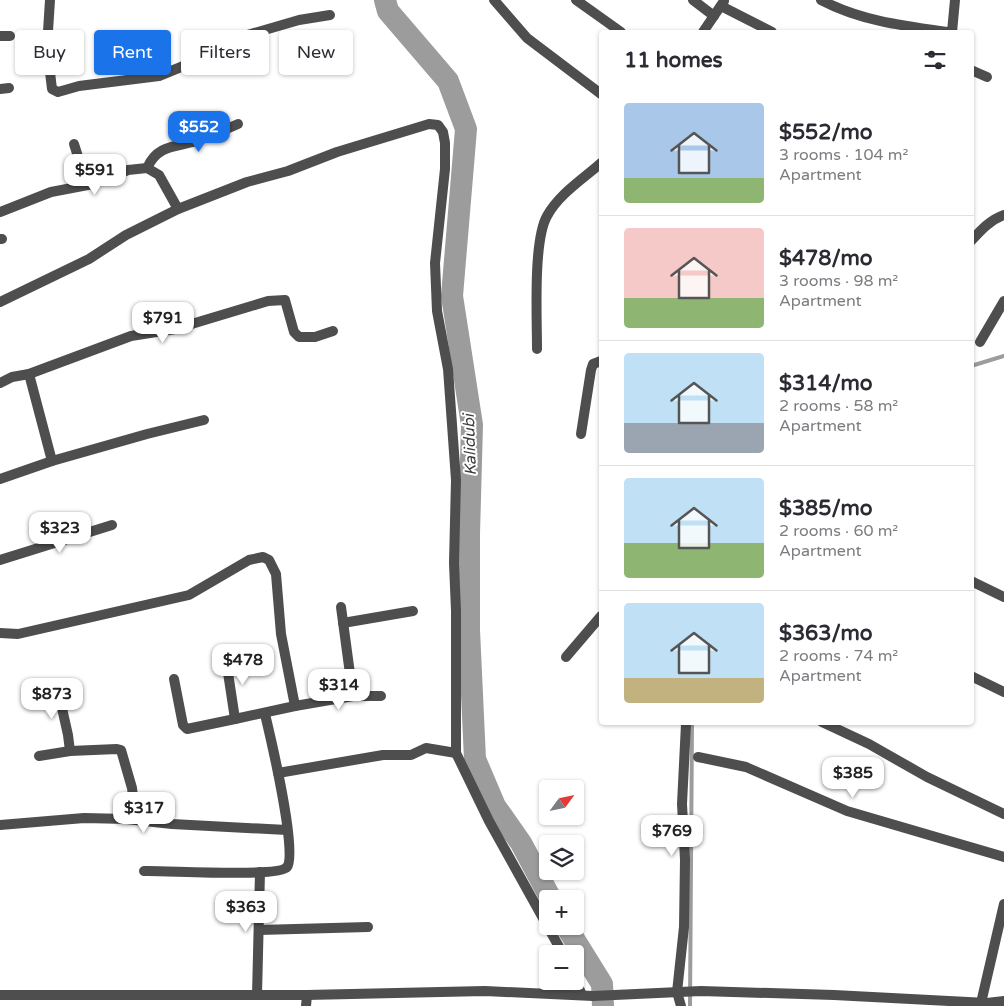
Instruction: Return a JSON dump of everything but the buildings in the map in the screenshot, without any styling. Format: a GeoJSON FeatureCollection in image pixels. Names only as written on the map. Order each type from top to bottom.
{"type":"FeatureCollection","features":[{"type":"Feature","properties":{"kind":"street"},"geometry":{"type":"LineString","coordinates":[[50,0],[47,47],[52,89],[58,92],[79,86],[159,76],[198,60],[244,36],[299,20],[330,15]]}},
{"type":"Feature","properties":{"kind":"street"},"geometry":{"type":"LineString","coordinates":[[494,0],[527,38],[599,92]]}},
{"type":"Feature","properties":{"kind":"street"},"geometry":{"type":"LineString","coordinates":[[576,0],[618,30]]}},
{"type":"Feature","properties":{"kind":"street"},"geometry":{"type":"LineString","coordinates":[[693,0],[714,16]]}},
{"type":"Feature","properties":{"kind":"street"},"geometry":{"type":"LineString","coordinates":[[821,0],[848,12],[878,21],[935,30]]}},
{"type":"Feature","properties":{"kind":"street"},"geometry":{"type":"LineString","coordinates":[[952,30],[955,0]]}},
{"type":"Feature","properties":{"kind":"street"},"geometry":{"type":"LineString","coordinates":[[704,30],[723,3],[769,30]]}},
{"type":"Feature","properties":{"kind":"street"},"geometry":{"type":"LineString","coordinates":[[974,71],[988,77]]}},
{"type":"Feature","properties":{"kind":"street"},"geometry":{"type":"LineString","coordinates":[[147,168],[160,151],[168,147],[194,141],[238,124]]}},
{"type":"Feature","properties":{"kind":"street"},"geometry":{"type":"LineString","coordinates":[[0,302],[89,259],[126,235],[178,209],[247,182],[288,171],[337,152],[429,124],[438,125],[443,132],[445,169],[435,263],[437,311],[448,369],[456,480],[454,562],[456,752],[489,821],[558,945]]}},
{"type":"Feature","properties":{"kind":"street"},"geometry":{"type":"LineString","coordinates":[[74,144],[87,185]]}},
{"type":"Feature","properties":{"kind":"street"},"geometry":{"type":"LineString","coordinates":[[537,349],[538,257],[540,237],[546,216],[569,190],[599,165]]}},
{"type":"Feature","properties":{"kind":"street"},"geometry":{"type":"LineString","coordinates":[[0,212],[51,192],[87,185],[117,176],[128,170],[147,168],[159,175],[178,209]]}},
{"type":"Feature","properties":{"kind":"street"},"geometry":{"type":"LineString","coordinates":[[974,239],[984,227],[1004,215]]}},
{"type":"Feature","properties":{"kind":"street"},"geometry":{"type":"LineString","coordinates":[[0,384],[12,378],[29,374],[131,336],[175,329],[274,300],[285,300],[294,332],[299,338],[315,337],[333,331]]}},
{"type":"Feature","properties":{"kind":"street"},"geometry":{"type":"LineString","coordinates":[[980,342],[1004,301]]}},
{"type":"Feature","properties":{"kind":"street"},"geometry":{"type":"LineString","coordinates":[[580,434],[591,370],[593,364],[599,362]]}},
{"type":"Feature","properties":{"kind":"street"},"geometry":{"type":"LineString","coordinates":[[29,374],[52,461]]}},
{"type":"Feature","properties":{"kind":"street"},"geometry":{"type":"LineString","coordinates":[[0,479],[52,461],[204,420]]}},
{"type":"Feature","properties":{"kind":"street"},"geometry":{"type":"LineString","coordinates":[[0,560],[112,525]]}},
{"type":"Feature","properties":{"kind":"street"},"geometry":{"type":"LineString","coordinates":[[0,633],[18,634],[189,595],[249,560],[263,557],[269,560],[276,574],[281,634],[295,706]]}},
{"type":"Feature","properties":{"kind":"street"},"geometry":{"type":"LineString","coordinates":[[974,582],[1004,596]]}},
{"type":"Feature","properties":{"kind":"street"},"geometry":{"type":"LineString","coordinates":[[341,607],[353,696]]}},
{"type":"Feature","properties":{"kind":"street"},"geometry":{"type":"LineString","coordinates":[[343,623],[412,611]]}},
{"type":"Feature","properties":{"kind":"street"},"geometry":{"type":"LineString","coordinates":[[566,657],[599,618]]}},
{"type":"Feature","properties":{"kind":"street"},"geometry":{"type":"LineString","coordinates":[[225,653],[235,719]]}},
{"type":"Feature","properties":{"kind":"street"},"geometry":{"type":"LineString","coordinates":[[974,677],[1004,692]]}},
{"type":"Feature","properties":{"kind":"street"},"geometry":{"type":"LineString","coordinates":[[174,678],[183,725],[187,728],[353,696],[381,696]]}},
{"type":"Feature","properties":{"kind":"street"},"geometry":{"type":"LineString","coordinates":[[56,686],[68,734],[70,751]]}},
{"type":"Feature","properties":{"kind":"street"},"geometry":{"type":"LineString","coordinates":[[144,871],[260,872],[279,871],[287,866],[290,860],[287,830],[278,773],[265,714]]}},
{"type":"Feature","properties":{"kind":"street"},"geometry":{"type":"LineString","coordinates":[[681,1006],[685,860],[682,804],[686,725]]}},
{"type":"Feature","properties":{"kind":"street"},"geometry":{"type":"LineString","coordinates":[[828,725],[1004,814]]}},
{"type":"Feature","properties":{"kind":"street"},"geometry":{"type":"LineString","coordinates":[[278,773],[383,754],[411,755],[426,748],[456,752]]}},
{"type":"Feature","properties":{"kind":"street"},"geometry":{"type":"LineString","coordinates":[[39,756],[70,751],[121,750],[132,788],[136,820]]}},
{"type":"Feature","properties":{"kind":"street"},"geometry":{"type":"LineString","coordinates":[[698,756],[746,767],[847,811],[1004,858]]}},
{"type":"Feature","properties":{"kind":"street"},"geometry":{"type":"LineString","coordinates":[[0,825],[84,818],[287,830]]}},
{"type":"Feature","properties":{"kind":"street"},"geometry":{"type":"LineString","coordinates":[[257,995],[260,872]]}},
{"type":"Feature","properties":{"kind":"street"},"geometry":{"type":"LineString","coordinates":[[981,1003],[1004,904]]}},
{"type":"Feature","properties":{"kind":"street"},"geometry":{"type":"LineString","coordinates":[[259,930],[368,927]]}},
{"type":"Feature","properties":{"kind":"street"},"geometry":{"type":"LineString","coordinates":[[583,990],[587,996]]}},
{"type":"Feature","properties":{"kind":"street"},"geometry":{"type":"LineString","coordinates":[[0,995],[307,995],[485,991],[612,996],[702,991],[834,995],[981,1003],[1004,1001]]}},
{"type":"Feature","properties":{"kind":"street"},"geometry":{"type":"LineString","coordinates":[[306,1006],[307,995]]}},
{"type":"Feature","properties":{"kind":"waterway","name":"Kalidubi"},"geometry":{"type":"LineString","coordinates":[[385,0],[388,11],[448,81],[466,129],[452,296],[472,425],[469,630],[475,759],[495,806],[521,843],[546,890]]}},
{"type":"Feature","properties":{"kind":"waterway"},"geometry":{"type":"LineString","coordinates":[[974,365],[1004,356]]}},
{"type":"Feature","properties":{"kind":"waterway"},"geometry":{"type":"LineString","coordinates":[[690,1006],[692,725]]}},
{"type":"Feature","properties":{"kind":"waterway","name":"Kalidubi"},"geometry":{"type":"LineString","coordinates":[[572,935],[602,984],[603,1006]]}}]}
